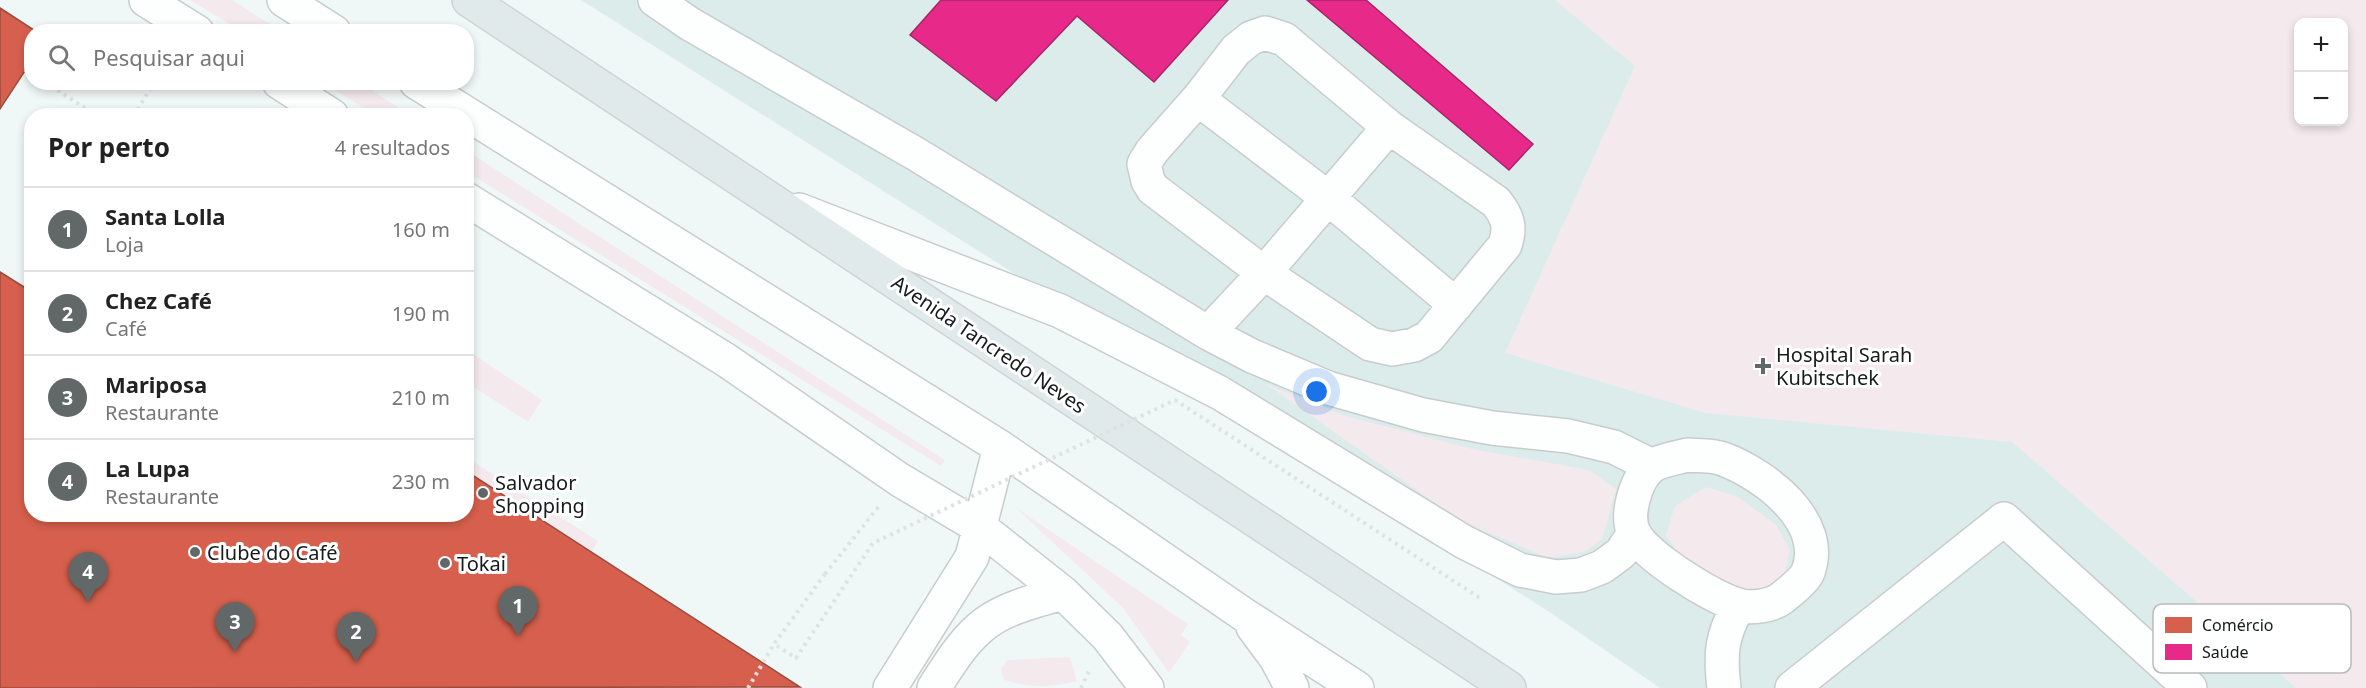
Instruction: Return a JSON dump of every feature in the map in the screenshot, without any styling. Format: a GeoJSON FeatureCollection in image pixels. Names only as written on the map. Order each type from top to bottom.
{"type":"FeatureCollection","features":[{"type":"Feature","properties":{"kind":"main road","name":"Avenida Tancredo Neves"},"geometry":{"type":"LineString","coordinates":[[469,0],[1509,688]]}},
{"type":"Feature","properties":{"kind":"street"},"geometry":{"type":"LineString","coordinates":[[146,0],[184,24]]}},
{"type":"Feature","properties":{"kind":"street"},"geometry":{"type":"LineString","coordinates":[[284,0],[322,24]]}},
{"type":"Feature","properties":{"kind":"street"},"geometry":{"type":"LineString","coordinates":[[655,0],[690,24],[916,154],[1208,333],[1252,356],[1328,388],[1423,415],[1492,428],[1577,438],[1614,447],[1652,466]]}},
{"type":"Feature","properties":{"kind":"street"},"geometry":{"type":"LineString","coordinates":[[1265,33],[1284,39],[1389,127],[1496,202],[1506,216],[1509,231],[1505,245],[1429,337],[1414,345],[1392,349],[1370,344],[1264,273],[1153,189],[1148,181],[1144,164],[1152,151],[1198,99],[1236,50],[1251,38],[1265,33]]}},
{"type":"Feature","properties":{"kind":"street"},"geometry":{"type":"LineString","coordinates":[[291,90],[320,108]]}},
{"type":"Feature","properties":{"kind":"street"},"geometry":{"type":"LineString","coordinates":[[429,90],[458,108]]}},
{"type":"Feature","properties":{"kind":"street"},"geometry":{"type":"LineString","coordinates":[[1198,99],[1328,198],[1456,305]]}},
{"type":"Feature","properties":{"kind":"street"},"geometry":{"type":"LineString","coordinates":[[474,118],[1000,447],[1243,614],[1357,688]]}},
{"type":"Feature","properties":{"kind":"street"},"geometry":{"type":"LineString","coordinates":[[1208,333],[1264,273],[1389,127]]}},
{"type":"Feature","properties":{"kind":"street"},"geometry":{"type":"LineString","coordinates":[[771,200],[1060,311],[1220,393],[1464,542],[1520,570],[1556,577],[1581,575],[1602,567],[1622,553],[1634,533],[1631,503],[1640,481],[1652,466],[1687,454],[1722,458],[1763,481],[1791,503],[1804,524],[1811,548],[1807,574],[1780,600],[1756,606],[1739,605],[1709,592],[1664,564],[1634,533]]}},
{"type":"Feature","properties":{"kind":"street"},"geometry":{"type":"LineString","coordinates":[[474,204],[726,360],[900,480],[981,528],[1064,593],[1107,636],[1147,688]]}},
{"type":"Feature","properties":{"kind":"street"},"geometry":{"type":"LineString","coordinates":[[890,688],[972,557],[1000,447]]}},
{"type":"Feature","properties":{"kind":"street"},"geometry":{"type":"LineString","coordinates":[[1792,688],[2004,519],[2153,654]]}},
{"type":"Feature","properties":{"kind":"street"},"geometry":{"type":"LineString","coordinates":[[934,688],[955,655],[980,625],[1013,606],[1064,593]]}},
{"type":"Feature","properties":{"kind":"street"},"geometry":{"type":"LineString","coordinates":[[1724,688],[1720,653],[1731,619],[1739,605]]}},
{"type":"Feature","properties":{"kind":"street"},"geometry":{"type":"LineString","coordinates":[[1243,614],[1276,658],[1292,688]]}},
{"type":"Feature","properties":{"kind":"street"},"geometry":{"type":"LineString","coordinates":[[2173,673],[2190,688]]}},
{"type":"Feature","properties":{"kind":"path"},"geometry":{"type":"LineString","coordinates":[[57,90],[85,108]]}},
{"type":"Feature","properties":{"kind":"path"},"geometry":{"type":"LineString","coordinates":[[139,108],[149,90]]}},
{"type":"Feature","properties":{"kind":"path"},"geometry":{"type":"LineString","coordinates":[[774,644],[796,658],[873,543],[1175,400],[1483,600]]}},
{"type":"Feature","properties":{"kind":"path"},"geometry":{"type":"LineString","coordinates":[[748,688],[774,644],[825,574],[900,480]]}},
{"type":"Feature","properties":{"kind":"shaded area"},"geometry":{"type":"Polygon","coordinates":[[[190,0],[232,0],[270,24],[229,24],[190,0]]]}},
{"type":"Feature","properties":{"kind":"shaded area","name":"Hospital Sarah Kubitschek"},"geometry":{"type":"Polygon","coordinates":[[[581,0],[2366,0],[2366,688],[1660,688],[1548,611],[581,0]]]}},
{"type":"Feature","properties":{"kind":"shaded area"},"geometry":{"type":"Polygon","coordinates":[[[1555,0],[2366,0],[2366,688],[2296,688],[2279,673],[2351,673],[2351,604],[2199,604],[2012,442],[1706,413],[1505,353],[1635,66],[1555,0]]]}},
{"type":"Feature","properties":{"kind":"shaded area"},"geometry":{"type":"Polygon","coordinates":[[[335,90],[371,90],[400,108],[364,108],[335,90]]]}},
{"type":"Feature","properties":{"kind":"shaded area"},"geometry":{"type":"Polygon","coordinates":[[[474,156],[945,460],[941,466],[474,176],[474,156]]]}},
{"type":"Feature","properties":{"kind":"shaded area"},"geometry":{"type":"Polygon","coordinates":[[[474,355],[542,400],[528,422],[474,387],[474,355]]]}},
{"type":"Feature","properties":{"kind":"shaded area"},"geometry":{"type":"Polygon","coordinates":[[[1266,384],[1342,415],[1472,449],[1589,470],[1616,489],[1602,539],[1586,551],[1548,558],[1458,519],[1266,384]]]}},
{"type":"Feature","properties":{"kind":"shaded area"},"geometry":{"type":"Polygon","coordinates":[[[474,462],[598,541],[592,552],[474,476],[474,462]]]}},
{"type":"Feature","properties":{"kind":"shaded area"},"geometry":{"type":"Polygon","coordinates":[[[1706,487],[1738,497],[1776,525],[1790,550],[1784,575],[1756,595],[1725,587],[1683,561],[1666,535],[1675,506],[1706,487]]]}},
{"type":"Feature","properties":{"kind":"shaded area"},"geometry":{"type":"Polygon","coordinates":[[[1015,507],[1188,624],[1181,635],[1190,642],[1169,673],[1123,608],[1015,507]]]}},
{"type":"Feature","properties":{"kind":"shaded area"},"geometry":{"type":"Polygon","coordinates":[[[1070,657],[1077,681],[1059,685],[1031,686],[1013,683],[1004,680],[1001,669],[1007,660],[1070,657]]]}},
{"type":"Feature","properties":{"kind":"building: Comércio"},"geometry":{"type":"Polygon","coordinates":[[[0,8],[25,24],[24,72],[0,109],[0,8]]]}},
{"type":"Feature","properties":{"kind":"building: Comércio","name":"Salvador Shopping"},"geometry":{"type":"Polygon","coordinates":[[[0,272],[24,287],[24,522],[474,522],[474,476],[800,687],[0,688],[0,272]]]}},
{"type":"Feature","properties":{"kind":"building: Saúde"},"geometry":{"type":"Polygon","coordinates":[[[941,0],[1228,0],[1154,82],[1077,16],[996,101],[910,35],[941,0]]]}},
{"type":"Feature","properties":{"kind":"building: Saúde"},"geometry":{"type":"Polygon","coordinates":[[[1307,0],[1366,0],[1533,144],[1509,170],[1307,0]]]}},
{"type":"Feature","properties":{"kind":"place","name":"Hospital Sarah Kubitschek"},"geometry":{"type":"Point","coordinates":[1763,366]}},
{"type":"Feature","properties":{"kind":"place","name":"Salvador Shopping"},"geometry":{"type":"Point","coordinates":[483,493]}},
{"type":"Feature","properties":{"kind":"place","name":"Clube do Café"},"geometry":{"type":"Point","coordinates":[195,552]}},
{"type":"Feature","properties":{"kind":"place","name":"Tokai"},"geometry":{"type":"Point","coordinates":[445,563]}},
{"type":"Feature","properties":{"kind":"place","name":"La Lupa"},"geometry":{"type":"Point","coordinates":[88,602]}},
{"type":"Feature","properties":{"kind":"place","name":"Santa Lolla"},"geometry":{"type":"Point","coordinates":[518,636]}},
{"type":"Feature","properties":{"kind":"place","name":"Mariposa"},"geometry":{"type":"Point","coordinates":[235,652]}},
{"type":"Feature","properties":{"kind":"place","name":"Chez Café"},"geometry":{"type":"Point","coordinates":[356,662]}}]}
